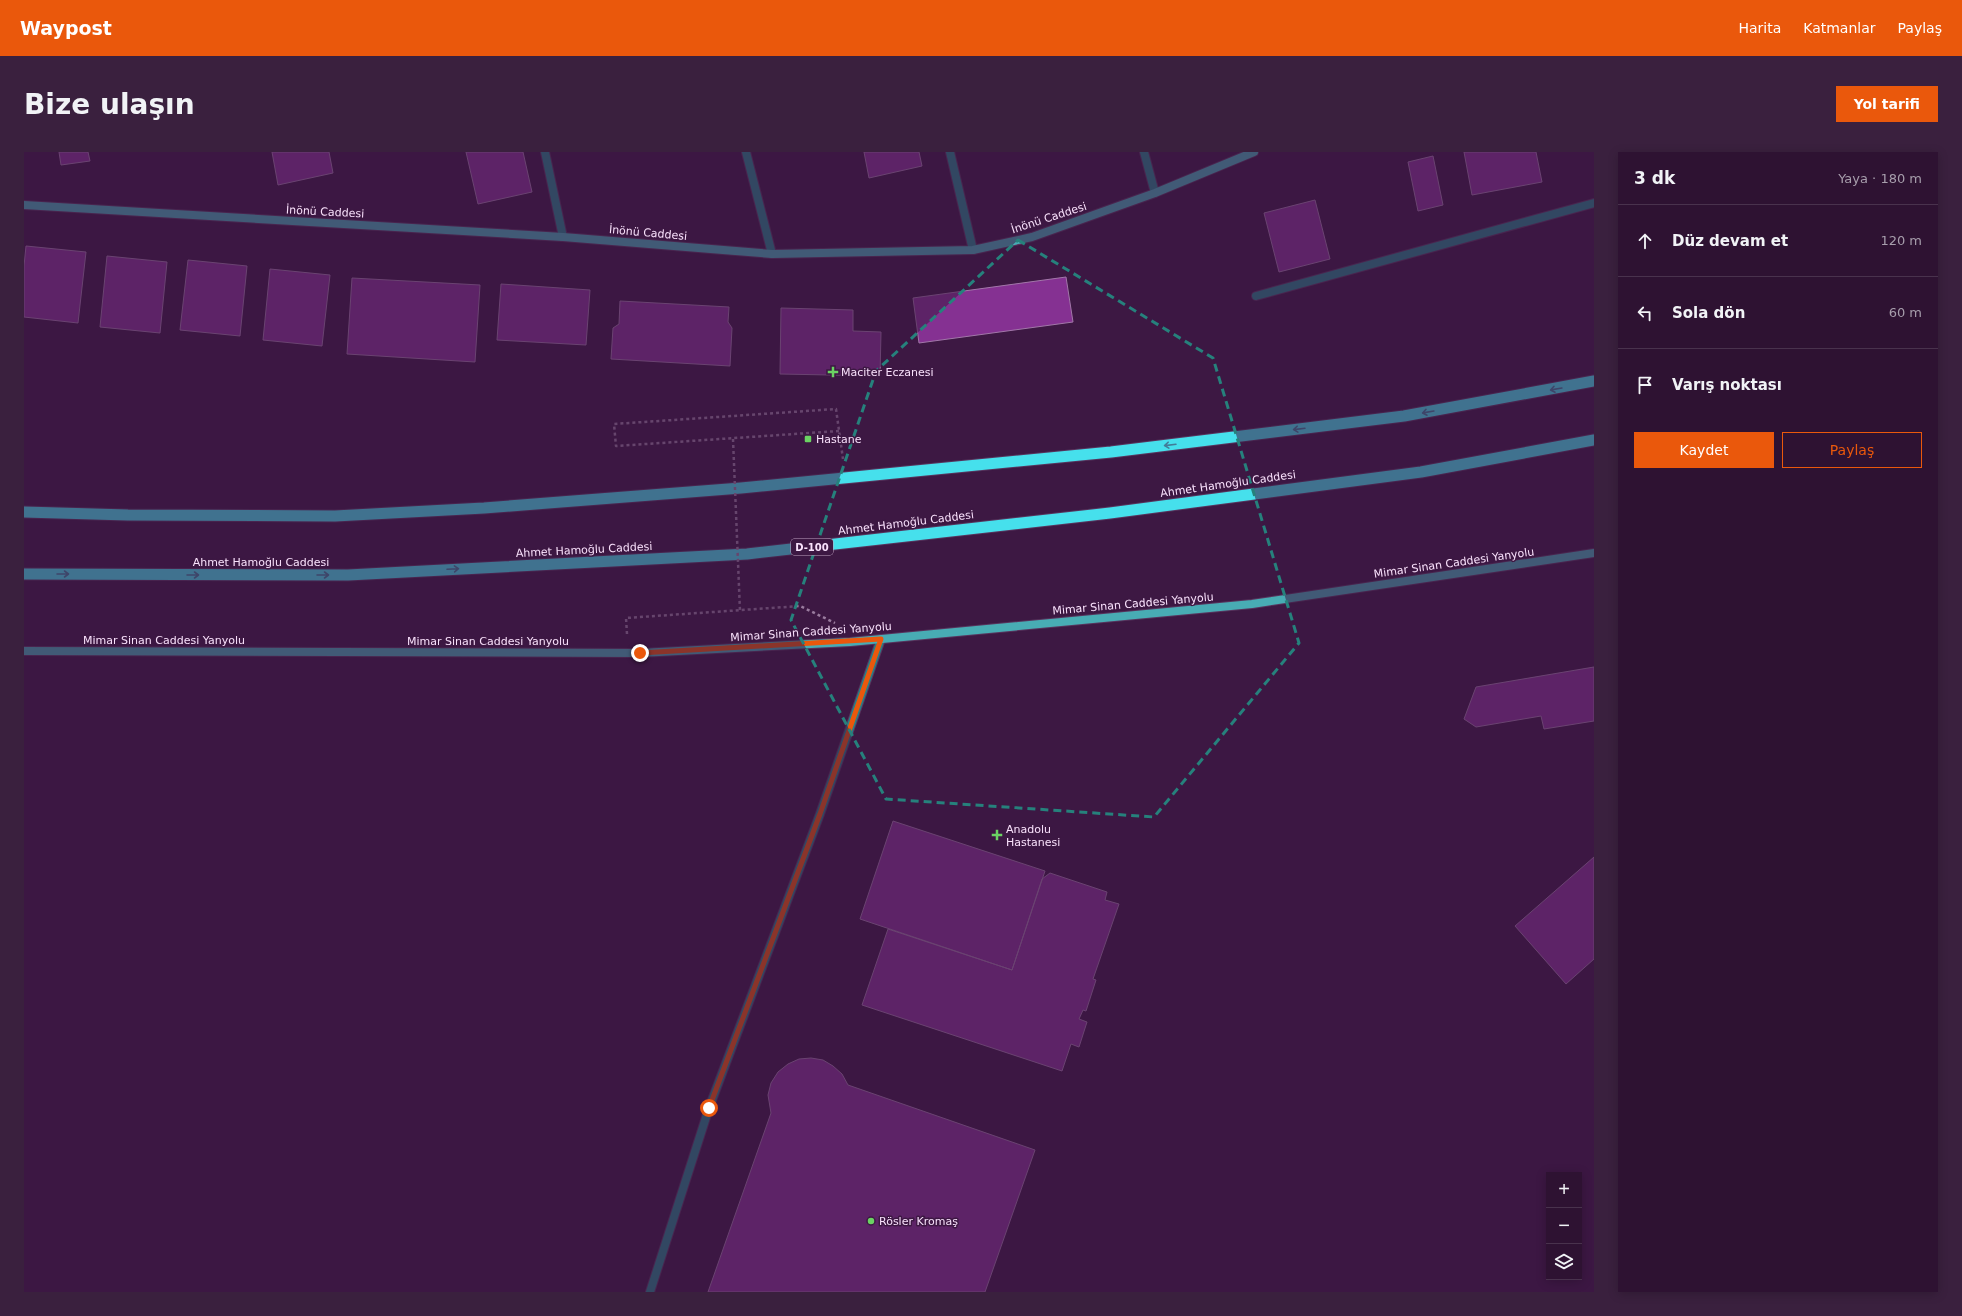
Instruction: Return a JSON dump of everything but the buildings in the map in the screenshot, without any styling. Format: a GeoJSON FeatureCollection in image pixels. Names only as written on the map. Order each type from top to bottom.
{"type":"FeatureCollection","features":[{"type":"Feature","properties":{"kind":"highway"},"geometry":{"type":"LineString","coordinates":[[24,512],[128,515],[335,516],[484,508],[845,478],[1111,452],[1404,416],[1594,382]]}},
{"type":"Feature","properties":{"kind":"highway","name":"Ahmet Hamoğlu Caddesi"},"geometry":{"type":"LineString","coordinates":[[24,574],[348,575],[747,554],[1110,513],[1421,472],[1594,440]]}},
{"type":"Feature","properties":{"kind":"main road","name":"İnönü Caddesi"},"geometry":{"type":"LineString","coordinates":[[24,205],[563,237],[772,254],[973,250],[1032,237],[1155,193],[1254,152]]}},
{"type":"Feature","properties":{"kind":"main road","name":"Mimar Sinan Caddesi Yanyolu"},"geometry":{"type":"LineString","coordinates":[[24,651],[640,653],[881,639],[1252,604],[1594,553]]}},
{"type":"Feature","properties":{"kind":"street"},"geometry":{"type":"LineString","coordinates":[[545,152],[563,237]]}},
{"type":"Feature","properties":{"kind":"street"},"geometry":{"type":"LineString","coordinates":[[746,152],[772,254]]}},
{"type":"Feature","properties":{"kind":"street"},"geometry":{"type":"LineString","coordinates":[[950,152],[973,250]]}},
{"type":"Feature","properties":{"kind":"street"},"geometry":{"type":"LineString","coordinates":[[1144,152],[1155,193]]}},
{"type":"Feature","properties":{"kind":"street"},"geometry":{"type":"LineString","coordinates":[[1256,296],[1594,203]]}},
{"type":"Feature","properties":{"kind":"street"},"geometry":{"type":"LineString","coordinates":[[650,1292],[709,1108],[820,814],[881,639]]}},
{"type":"Feature","properties":{"kind":"path"},"geometry":{"type":"LineString","coordinates":[[839,431],[616,446],[614,424],[836,409],[839,431],[845,478]]}},
{"type":"Feature","properties":{"kind":"path"},"geometry":{"type":"LineString","coordinates":[[733,439],[740,611]]}},
{"type":"Feature","properties":{"kind":"path"},"geometry":{"type":"LineString","coordinates":[[635,635],[627,636],[626,618],[800,606],[838,624],[830,625]]}},
{"type":"Feature","properties":{"kind":"highlighted area"},"geometry":{"type":"Polygon","coordinates":[[[1018,240],[1213,358],[1299,643],[1154,817],[886,799],[791,620],[876,371],[1018,240]]]}},
{"type":"Feature","properties":{"kind":"place","name":"Maciter Eczanesi"},"geometry":{"type":"Point","coordinates":[833,372]}},
{"type":"Feature","properties":{"kind":"place","name":"Hastane"},"geometry":{"type":"Point","coordinates":[808,439]}},
{"type":"Feature","properties":{"kind":"place","name":"Anadolu Hastanesi"},"geometry":{"type":"Point","coordinates":[997,835]}},
{"type":"Feature","properties":{"kind":"place","name":"Rösler Kromaş"},"geometry":{"type":"Point","coordinates":[871,1221]}},
{"type":"Feature","properties":{"kind":"route"},"geometry":{"type":"LineString","coordinates":[[640,653],[881,639],[820,814],[709,1108]]}}]}
